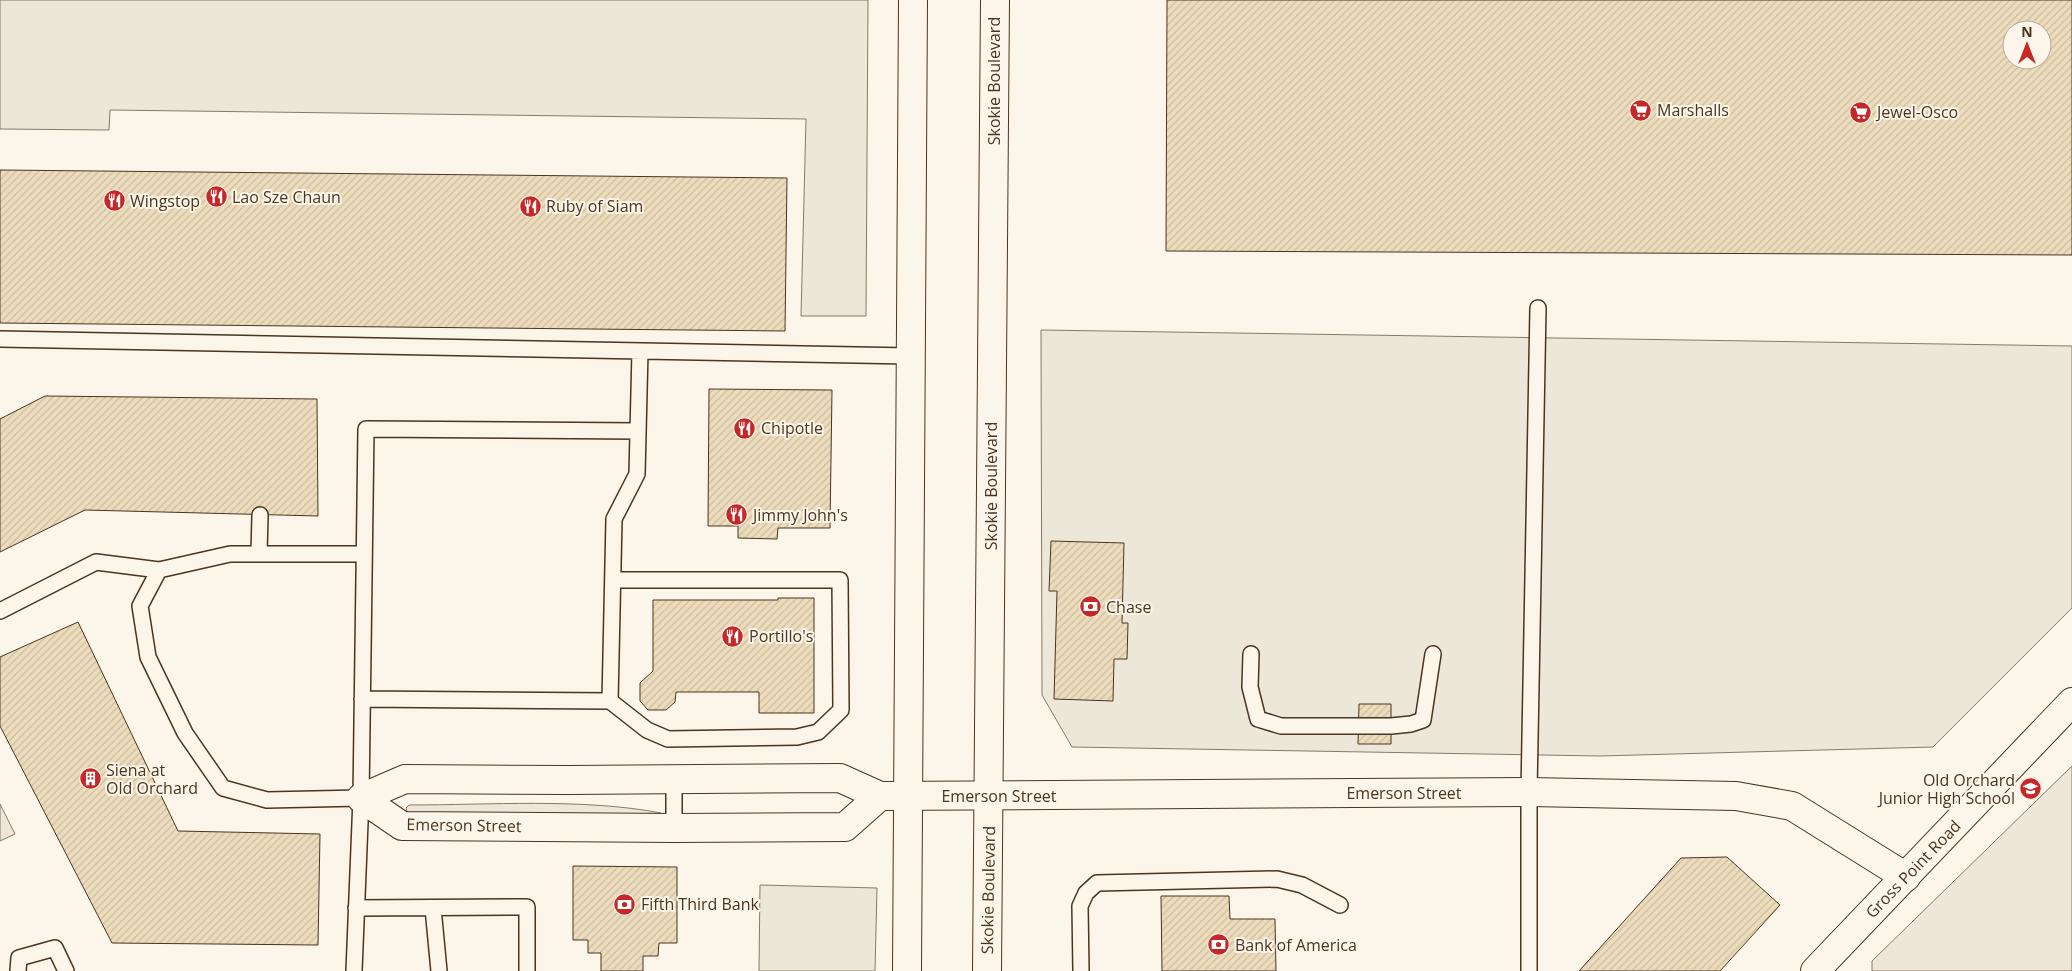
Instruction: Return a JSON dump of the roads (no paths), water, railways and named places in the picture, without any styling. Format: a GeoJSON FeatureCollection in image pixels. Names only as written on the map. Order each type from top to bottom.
{"type":"FeatureCollection","features":[{"type":"Feature","properties":{"kind":"main road"},"geometry":{"type":"LineString","coordinates":[[907,971],[913,0]]}},
{"type":"Feature","properties":{"kind":"main road","name":"Skokie Boulevard"},"geometry":{"type":"LineString","coordinates":[[987,971],[995,0]]}},
{"type":"Feature","properties":{"kind":"main road","name":"Gross Point Road"},"geometry":{"type":"LineString","coordinates":[[1829,965],[1906,877],[2072,702]]}},
{"type":"Feature","properties":{"kind":"main road","name":"Emerson Street"},"geometry":{"type":"LineString","coordinates":[[361,798],[405,779],[674,780],[840,778],[880,796],[1529,792],[1736,796],[1792,806],[1906,877]]}},
{"type":"Feature","properties":{"kind":"main road","name":"Emerson Street"},"geometry":{"type":"LineString","coordinates":[[361,798],[402,826],[674,828],[845,827],[880,796]]}},
{"type":"Feature","properties":{"kind":"lane"},"geometry":{"type":"LineString","coordinates":[[1529,971],[1529,792],[1538,308]]}},
{"type":"Feature","properties":{"kind":"lane"},"geometry":{"type":"LineString","coordinates":[[0,339],[910,356]]}},
{"type":"Feature","properties":{"kind":"lane"},"geometry":{"type":"LineString","coordinates":[[610,701],[614,519],[637,474],[640,351]]}},
{"type":"Feature","properties":{"kind":"lane"},"geometry":{"type":"LineString","coordinates":[[354,971],[361,798],[366,429],[638,431]]}},
{"type":"Feature","properties":{"kind":"lane"},"geometry":{"type":"LineString","coordinates":[[260,515],[260,554]]}},
{"type":"Feature","properties":{"kind":"lane"},"geometry":{"type":"LineString","coordinates":[[0,611],[96,562],[159,570],[230,554],[364,554]]}},
{"type":"Feature","properties":{"kind":"lane"},"geometry":{"type":"LineString","coordinates":[[159,570],[140,606],[148,657],[185,733],[223,788],[268,800],[361,798]]}},
{"type":"Feature","properties":{"kind":"lane"},"geometry":{"type":"LineString","coordinates":[[362,699],[610,701],[647,730],[668,739],[797,738],[818,732],[841,710],[840,580],[613,580]]}},
{"type":"Feature","properties":{"kind":"lane"},"geometry":{"type":"LineString","coordinates":[[1251,654],[1250,687],[1258,719],[1281,726],[1391,726],[1422,720],[1433,654]]}},
{"type":"Feature","properties":{"kind":"lane"},"geometry":{"type":"LineString","coordinates":[[674,780],[674,828]]}},
{"type":"Feature","properties":{"kind":"lane"},"geometry":{"type":"LineString","coordinates":[[1081,971],[1080,906],[1086,893],[1097,883],[1277,879],[1302,885],[1340,905]]}},
{"type":"Feature","properties":{"kind":"lane"},"geometry":{"type":"LineString","coordinates":[[356,908],[527,907],[527,971]]}},
{"type":"Feature","properties":{"kind":"lane"},"geometry":{"type":"LineString","coordinates":[[433,908],[439,971]]}},
{"type":"Feature","properties":{"kind":"lane"},"geometry":{"type":"LineString","coordinates":[[18,971],[19,958],[55,948],[66,971]]}},
{"type":"Feature","properties":{"kind":"place","name":"Marshalls"},"geometry":{"type":"Point","coordinates":[1641,110]}},
{"type":"Feature","properties":{"kind":"place","name":"Jewel-Osco"},"geometry":{"type":"Point","coordinates":[1861,112]}},
{"type":"Feature","properties":{"kind":"place","name":"Lao Sze Chaun"},"geometry":{"type":"Point","coordinates":[216,197]}},
{"type":"Feature","properties":{"kind":"place","name":"Wingstop"},"geometry":{"type":"Point","coordinates":[114,201]}},
{"type":"Feature","properties":{"kind":"place","name":"Ruby of Siam"},"geometry":{"type":"Point","coordinates":[530,206]}},
{"type":"Feature","properties":{"kind":"place","name":"Chipotle"},"geometry":{"type":"Point","coordinates":[745,428]}},
{"type":"Feature","properties":{"kind":"place","name":"Jimmy John's"},"geometry":{"type":"Point","coordinates":[737,515]}},
{"type":"Feature","properties":{"kind":"place","name":"Chase"},"geometry":{"type":"Point","coordinates":[1090,607]}},
{"type":"Feature","properties":{"kind":"place","name":"Portillo's"},"geometry":{"type":"Point","coordinates":[733,636]}},
{"type":"Feature","properties":{"kind":"place","name":"Siena at Old Orchard"},"geometry":{"type":"Point","coordinates":[90,779]}},
{"type":"Feature","properties":{"kind":"place","name":"Old Orchard Junior High School"},"geometry":{"type":"Point","coordinates":[2031,789]}},
{"type":"Feature","properties":{"kind":"place","name":"Fifth Third Bank"},"geometry":{"type":"Point","coordinates":[625,904]}},
{"type":"Feature","properties":{"kind":"place","name":"Bank of America"},"geometry":{"type":"Point","coordinates":[1219,945]}}]}
